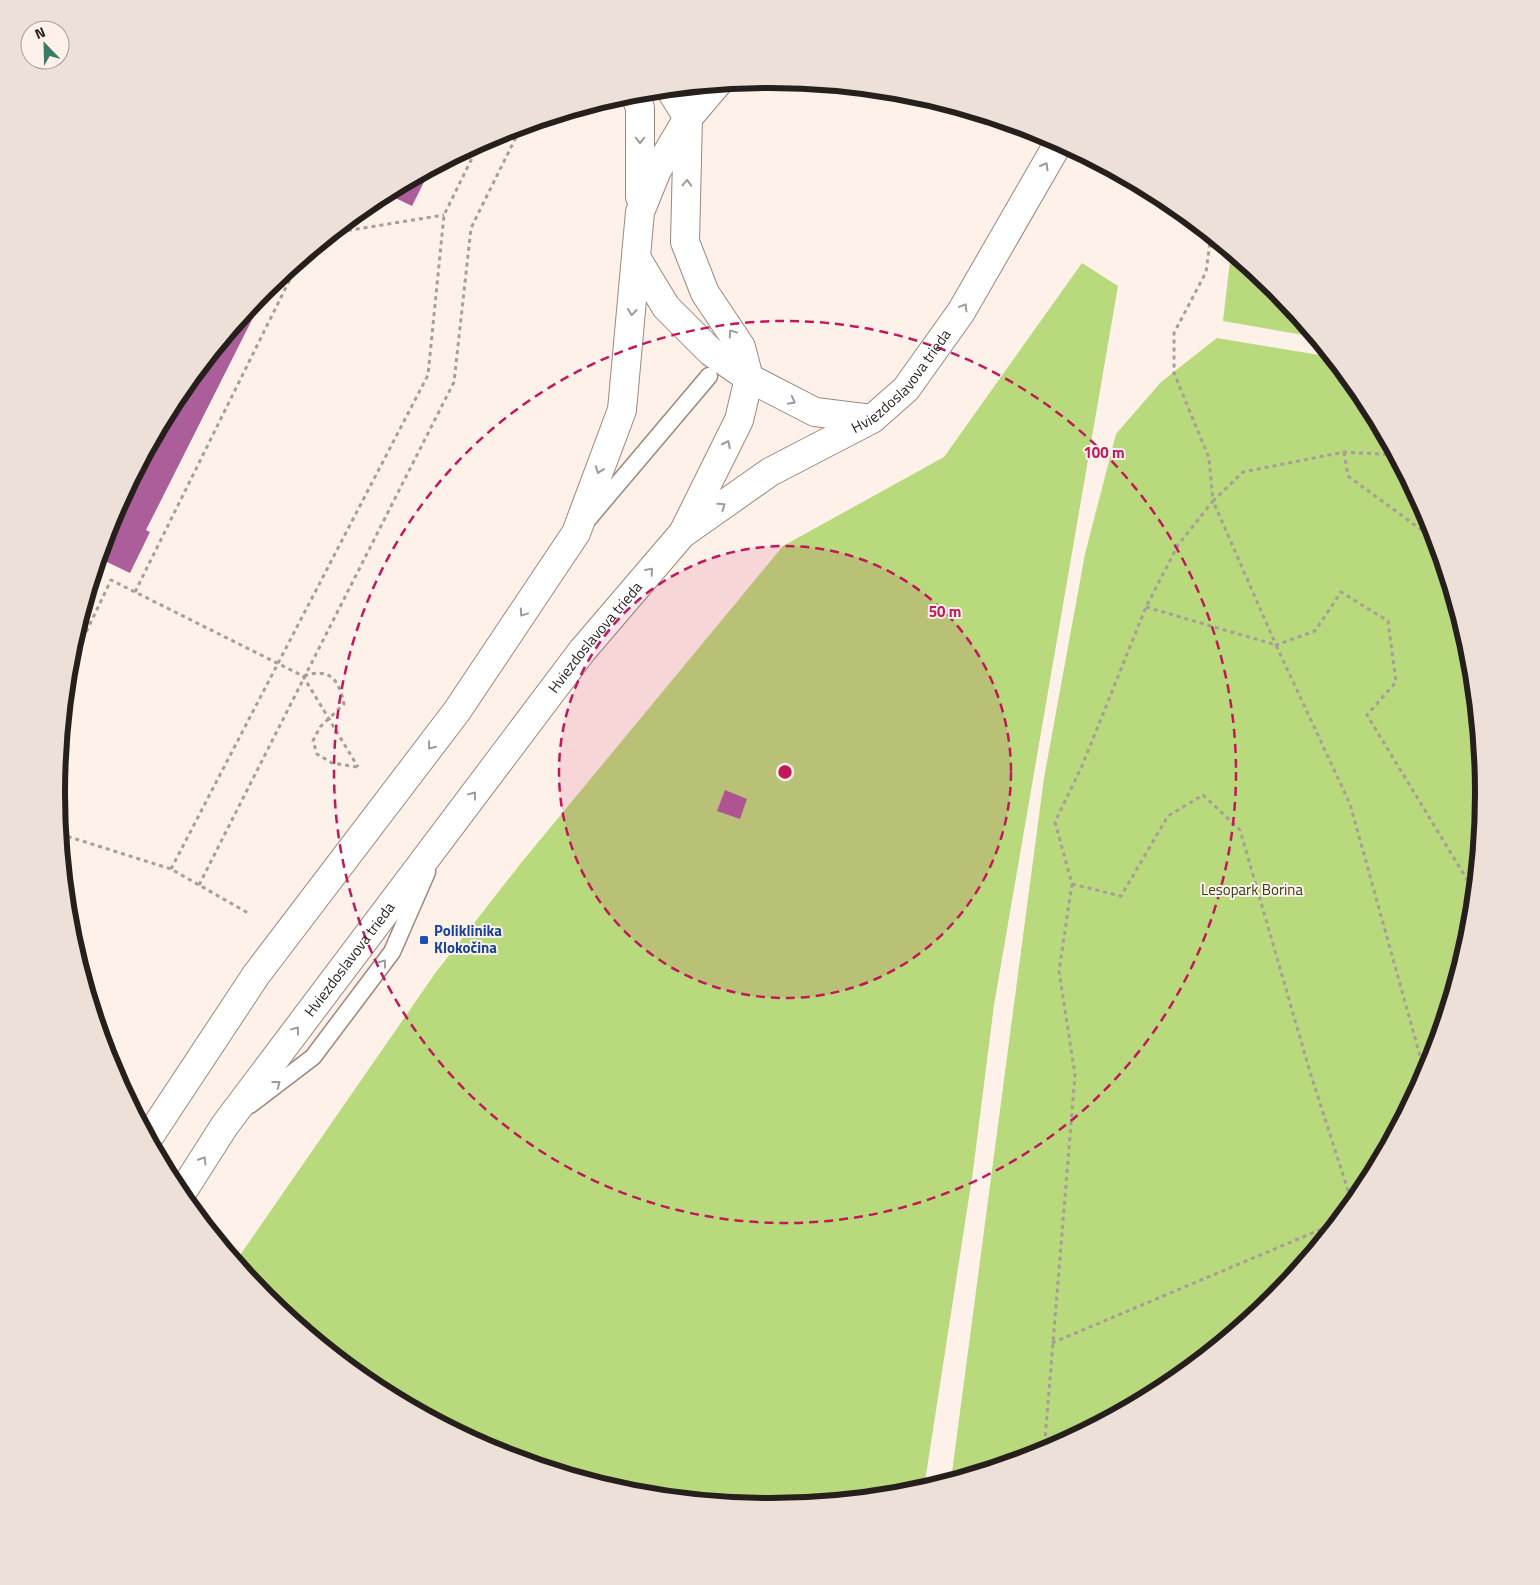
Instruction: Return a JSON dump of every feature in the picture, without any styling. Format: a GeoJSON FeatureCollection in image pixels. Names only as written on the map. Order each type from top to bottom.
{"type":"FeatureCollection","features":[{"type":"Feature","properties":{"kind":"street"},"geometry":{"type":"LineString","coordinates":[[640,212],[657,170],[688,118],[712,90]]}},
{"type":"Feature","properties":{"kind":"street"},"geometry":{"type":"LineString","coordinates":[[674,95],[688,118],[685,242],[705,292],[741,347],[749,378],[739,420],[682,534]]}},
{"type":"Feature","properties":{"kind":"street"},"geometry":{"type":"LineString","coordinates":[[153,1133],[256,975],[458,711],[576,533],[622,410],[640,212],[640,108],[637,100]]}},
{"type":"Feature","properties":{"kind":"street","name":"Hviezdoslavova trieda"},"geometry":{"type":"LineString","coordinates":[[186,1187],[225,1125],[582,651],[682,534],[770,472],[872,419],[906,389],[961,312],[1056,148]]}},
{"type":"Feature","properties":{"kind":"street"},"geometry":{"type":"LineString","coordinates":[[637,259],[666,307],[711,352],[749,378],[815,412],[872,419]]}},
{"type":"Feature","properties":{"kind":"lane"},"geometry":{"type":"LineString","coordinates":[[576,533],[709,376]]}},
{"type":"Feature","properties":{"kind":"path"},"geometry":{"type":"LineString","coordinates":[[199,885],[303,676],[454,382],[471,228],[518,134]]}},
{"type":"Feature","properties":{"kind":"path"},"geometry":{"type":"LineString","coordinates":[[170,869],[428,375],[444,215],[475,152]]}},
{"type":"Feature","properties":{"kind":"path"},"geometry":{"type":"LineString","coordinates":[[344,231],[444,215]]}},
{"type":"Feature","properties":{"kind":"path"},"geometry":{"type":"LineString","coordinates":[[1210,242],[1206,272],[1174,333],[1174,372],[1209,458],[1213,501],[1276,644],[1350,804],[1421,1061]]}},
{"type":"Feature","properties":{"kind":"path"},"geometry":{"type":"LineString","coordinates":[[135,592],[293,273]]}},
{"type":"Feature","properties":{"kind":"path"},"geometry":{"type":"LineString","coordinates":[[1344,452],[1348,476],[1424,532]]}},
{"type":"Feature","properties":{"kind":"path"},"geometry":{"type":"LineString","coordinates":[[1045,1442],[1074,1075],[1059,972],[1072,884],[1055,822],[1082,766],[1146,608],[1178,545],[1213,501],[1243,472],[1344,452],[1388,455]]}},
{"type":"Feature","properties":{"kind":"path"},"geometry":{"type":"LineString","coordinates":[[83,638],[111,580],[303,676],[329,719],[344,743],[358,767],[332,763],[317,754],[313,740],[320,727],[329,719],[344,704],[340,686],[330,676],[317,671],[303,676]]}},
{"type":"Feature","properties":{"kind":"path"},"geometry":{"type":"LineString","coordinates":[[1146,608],[1276,644],[1315,631],[1341,592],[1388,621],[1396,682],[1367,715],[1469,883]]}},
{"type":"Feature","properties":{"kind":"path"},"geometry":{"type":"LineString","coordinates":[[1072,884],[1121,896],[1168,816],[1203,795],[1240,830],[1310,1072],[1349,1194]]}},
{"type":"Feature","properties":{"kind":"path"},"geometry":{"type":"LineString","coordinates":[[67,836],[170,869],[248,912]]}},
{"type":"Feature","properties":{"kind":"path"},"geometry":{"type":"LineString","coordinates":[[1052,1343],[1324,1228]]}},
{"type":"Feature","properties":{"kind":"green space"},"geometry":{"type":"Polygon","coordinates":[[[1230,258],[1269,294],[1306,335],[1223,321],[1230,258]]]}},
{"type":"Feature","properties":{"kind":"green space"},"geometry":{"type":"Polygon","coordinates":[[[1082,263],[1118,286],[994,1005],[973,1171],[925,1480],[862,1491],[816,1496],[770,1498],[678,1491],[632,1484],[543,1460],[500,1444],[458,1425],[378,1379],[341,1352],[305,1323],[271,1291],[239,1256],[436,972],[521,863],[783,546],[944,457],[1082,263]]]}},
{"type":"Feature","properties":{"kind":"green space","name":"Lesopark Borina"},"geometry":{"type":"Polygon","coordinates":[[[1217,338],[1323,356],[1356,401],[1381,440],[1421,523],[1438,566],[1451,610],[1469,700],[1475,792],[1469,885],[1461,930],[1451,975],[1438,1019],[1402,1104],[1381,1145],[1329,1222],[1269,1291],[1235,1323],[1199,1352],[1162,1379],[1122,1403],[1082,1425],[1040,1444],[997,1460],[952,1473],[1044,778],[1085,554],[1116,434],[1161,382],[1217,338]]]}},
{"type":"Feature","properties":{"kind":"building"},"geometry":{"type":"Polygon","coordinates":[[[426,177],[412,206],[393,197],[426,177]]]}},
{"type":"Feature","properties":{"kind":"building"},"geometry":{"type":"Polygon","coordinates":[[[257,309],[146,530],[150,532],[130,573],[105,561],[101,569],[119,523],[159,440],[211,363],[257,309]]]}},
{"type":"Feature","properties":{"kind":"building"},"geometry":{"type":"Polygon","coordinates":[[[725,790],[747,799],[740,819],[717,811],[725,790]]]}},
{"type":"Feature","properties":{"kind":"place","name":"Poliklinika Klokočina"},"geometry":{"type":"Point","coordinates":[424,940]}}]}
